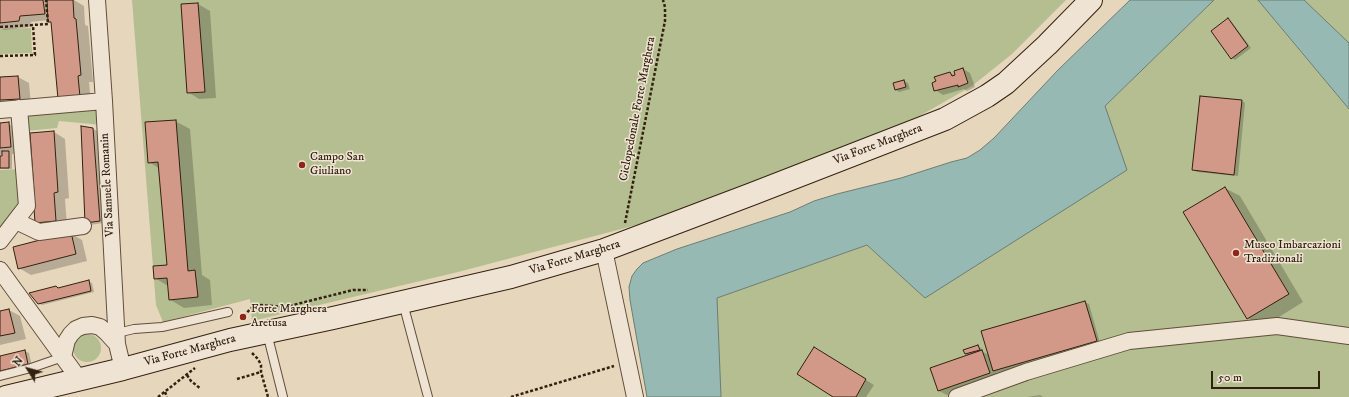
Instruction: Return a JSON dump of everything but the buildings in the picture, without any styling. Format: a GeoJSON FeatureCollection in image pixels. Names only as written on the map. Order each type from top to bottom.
{"type":"FeatureCollection","features":[{"type":"Feature","properties":{"kind":"street","name":"Via Samuele Romanin"},"geometry":{"type":"LineString","coordinates":[[97,0],[117,339],[123,369]]}},
{"type":"Feature","properties":{"kind":"street","name":"Via Forte Marghera"},"geometry":{"type":"LineString","coordinates":[[6,397],[123,369],[230,340],[511,277],[604,250],[945,119],[987,96],[1006,83],[1047,45],[1091,0]]}},
{"type":"Feature","properties":{"kind":"street"},"geometry":{"type":"LineString","coordinates":[[0,110],[104,101]]}},
{"type":"Feature","properties":{"kind":"street"},"geometry":{"type":"LineString","coordinates":[[0,241],[27,206],[19,108]]}},
{"type":"Feature","properties":{"kind":"street"},"geometry":{"type":"LineString","coordinates":[[16,221],[39,232],[83,226]]}},
{"type":"Feature","properties":{"kind":"street"},"geometry":{"type":"LineString","coordinates":[[604,250],[635,397]]}},
{"type":"Feature","properties":{"kind":"street"},"geometry":{"type":"LineString","coordinates":[[0,270],[79,379]]}},
{"type":"Feature","properties":{"kind":"street"},"geometry":{"type":"LineString","coordinates":[[63,357],[67,340],[76,329],[83,326],[92,325],[100,327],[117,339]]}},
{"type":"Feature","properties":{"kind":"street"},"geometry":{"type":"LineString","coordinates":[[957,397],[1026,372],[1129,341],[1277,326],[1349,336]]}},
{"type":"Feature","properties":{"kind":"lane"},"geometry":{"type":"LineString","coordinates":[[403,302],[428,397]]}},
{"type":"Feature","properties":{"kind":"lane"},"geometry":{"type":"LineString","coordinates":[[117,339],[134,329],[162,328],[228,312]]}},
{"type":"Feature","properties":{"kind":"lane"},"geometry":{"type":"LineString","coordinates":[[266,333],[283,397]]}},
{"type":"Feature","properties":{"kind":"lane"},"geometry":{"type":"LineString","coordinates":[[0,376],[31,368],[63,357]]}},
{"type":"Feature","properties":{"kind":"path"},"geometry":{"type":"LineString","coordinates":[[0,27],[48,24],[46,0]]}},
{"type":"Feature","properties":{"kind":"path","name":"Ciclopedonale Forte Marghera"},"geometry":{"type":"LineString","coordinates":[[619,226],[625,222],[665,21],[665,7],[663,0]]}},
{"type":"Feature","properties":{"kind":"path"},"geometry":{"type":"LineString","coordinates":[[0,56],[34,55],[33,25]]}},
{"type":"Feature","properties":{"kind":"path"},"geometry":{"type":"LineString","coordinates":[[240,321],[250,309],[259,305],[285,307],[352,290],[371,290]]}},
{"type":"Feature","properties":{"kind":"path"},"geometry":{"type":"LineString","coordinates":[[511,397],[628,362]]}},
{"type":"Feature","properties":{"kind":"path"},"geometry":{"type":"LineString","coordinates":[[261,365],[261,372],[268,397]]}},
{"type":"Feature","properties":{"kind":"path"},"geometry":{"type":"LineString","coordinates":[[158,397],[188,375],[196,367]]}},
{"type":"Feature","properties":{"kind":"path"},"geometry":{"type":"LineString","coordinates":[[238,380],[261,372]]}},
{"type":"Feature","properties":{"kind":"path"},"geometry":{"type":"LineString","coordinates":[[188,375],[191,381],[201,389]]}},
{"type":"Feature","properties":{"kind":"path"},"geometry":{"type":"LineString","coordinates":[[166,392],[167,397]]}},
{"type":"Feature","properties":{"kind":"green space"},"geometry":{"type":"Polygon","coordinates":[[[132,0],[1066,0],[1012,54],[972,86],[909,122],[648,222],[458,272],[252,321],[250,299],[163,322],[156,305],[132,0]]]}},
{"type":"Feature","properties":{"kind":"green space"},"geometry":{"type":"Polygon","coordinates":[[[1214,0],[1258,0],[1349,109],[1349,397],[721,397],[716,298],[867,245],[925,297],[1105,106],[1214,0]]]}},
{"type":"Feature","properties":{"kind":"green space"},"geometry":{"type":"Polygon","coordinates":[[[1304,0],[1349,0],[1349,43],[1318,14],[1304,0]]]}},
{"type":"Feature","properties":{"kind":"green space"},"geometry":{"type":"Polygon","coordinates":[[[31,28],[32,53],[0,54],[0,29],[31,28]]]}},
{"type":"Feature","properties":{"kind":"green space"},"geometry":{"type":"Polygon","coordinates":[[[101,106],[102,125],[59,121],[57,128],[26,131],[24,111],[101,106]]]}},
{"type":"Feature","properties":{"kind":"green space"},"geometry":{"type":"Polygon","coordinates":[[[21,169],[24,204],[0,236],[0,170],[21,169]]]}},
{"type":"Feature","properties":{"kind":"green space"},"geometry":{"type":"Polygon","coordinates":[[[87,334],[97,338],[101,348],[97,358],[87,362],[77,358],[73,348],[77,338],[87,334]]]}},
{"type":"Feature","properties":{"kind":"water"},"geometry":{"type":"Polygon","coordinates":[[[1130,0],[1214,0],[1105,106],[1127,170],[925,298],[867,245],[717,298],[721,397],[647,397],[629,287],[632,276],[643,263],[677,249],[790,212],[814,201],[901,178],[967,158],[980,150],[994,138],[1058,70],[1130,0]]]}},
{"type":"Feature","properties":{"kind":"water"},"geometry":{"type":"Polygon","coordinates":[[[1258,0],[1304,0],[1349,43],[1349,109],[1258,0]]]}},
{"type":"Feature","properties":{"kind":"place","name":"Campo San Giuliano"},"geometry":{"type":"Point","coordinates":[302,165]}},
{"type":"Feature","properties":{"kind":"place","name":"Museo Imbarcazioni Tradizionali"},"geometry":{"type":"Point","coordinates":[1236,253]}},
{"type":"Feature","properties":{"kind":"place","name":"Forte Marghera Aretusa"},"geometry":{"type":"Point","coordinates":[243,317]}}]}
